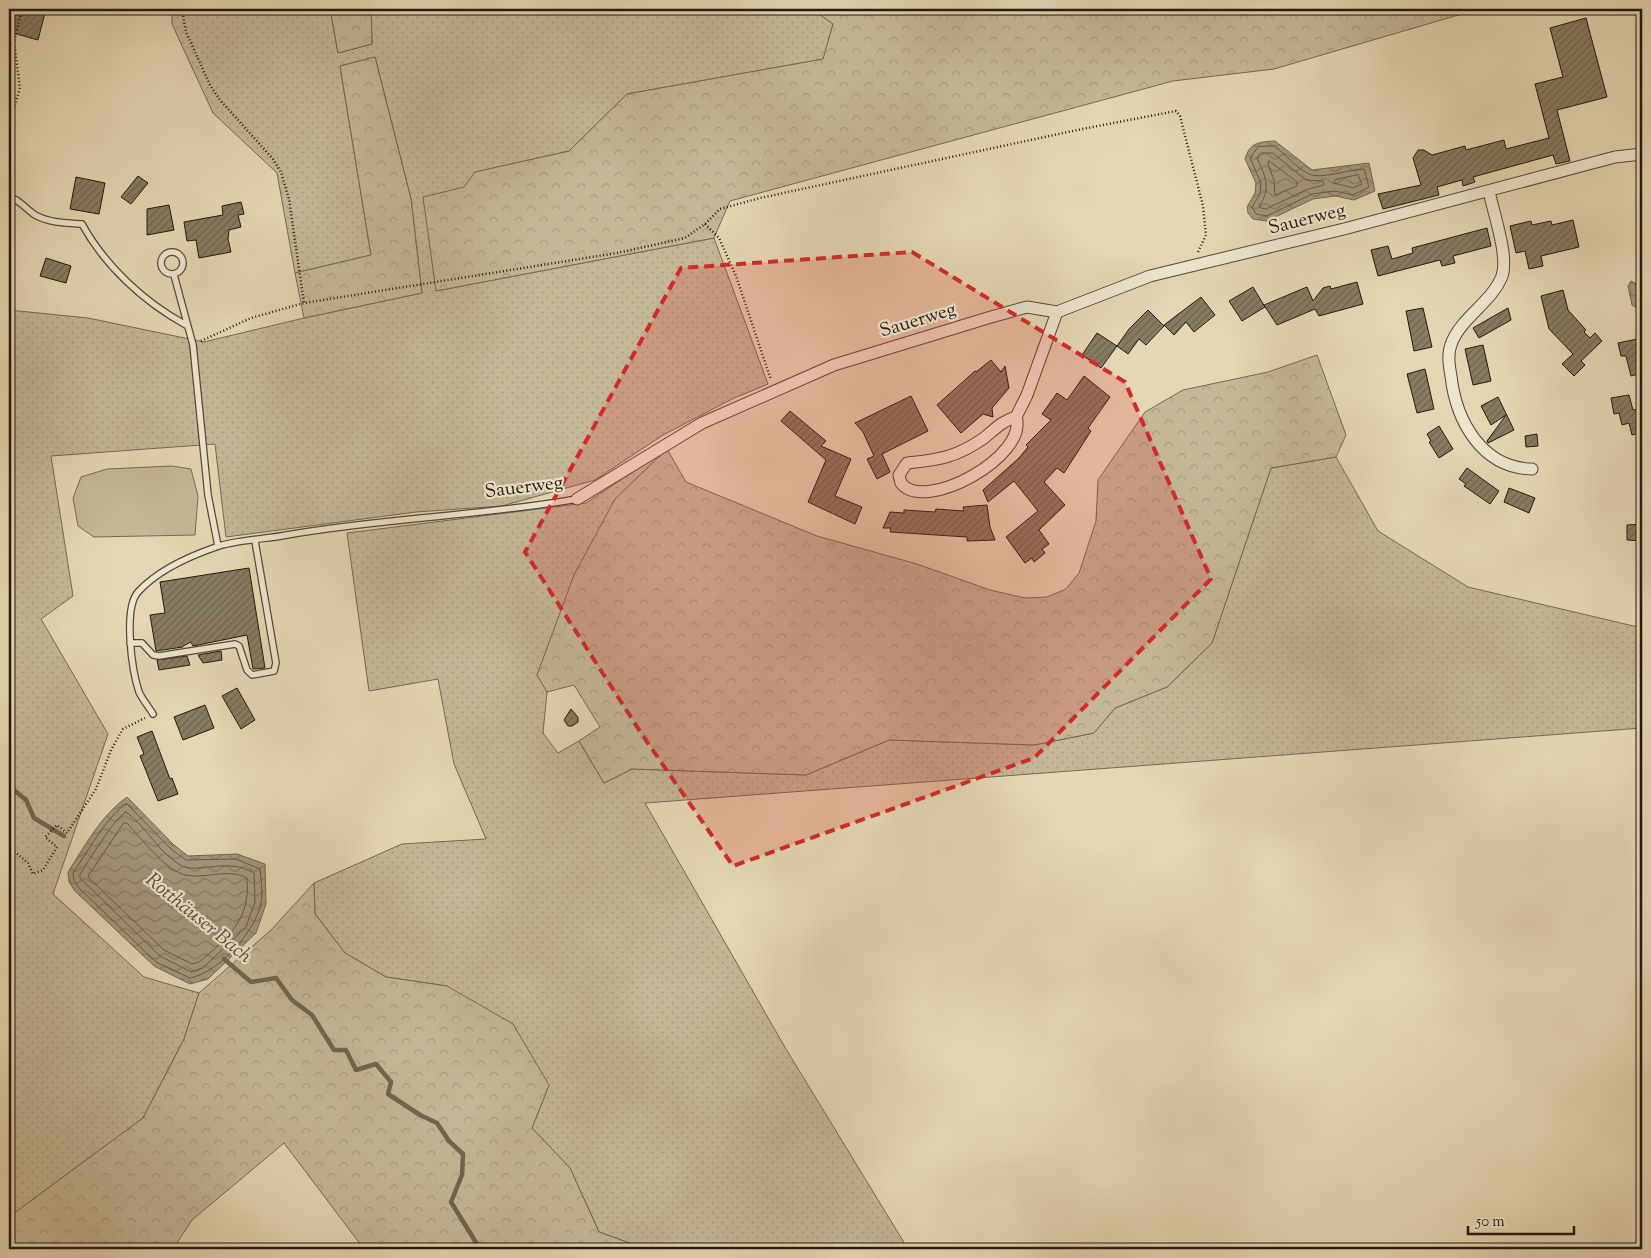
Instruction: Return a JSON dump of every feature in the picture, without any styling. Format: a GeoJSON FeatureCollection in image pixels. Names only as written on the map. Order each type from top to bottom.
{"type":"FeatureCollection","features":[{"type":"Feature","properties":{"kind":"street","name":"Sauerweg"},"geometry":{"type":"LineString","coordinates":[[577,500],[702,423],[834,365],[991,317],[1027,308],[1057,312],[1150,276],[1344,230],[1615,157],[1642,154]]}},
{"type":"Feature","properties":{"kind":"street"},"geometry":{"type":"LineString","coordinates":[[1489,191],[1504,261],[1502,275],[1496,287],[1458,332],[1451,344],[1449,358],[1452,387],[1470,436],[1482,449],[1504,463],[1519,469],[1532,469]]}},
{"type":"Feature","properties":{"kind":"street"},"geometry":{"type":"LineString","coordinates":[[1016,417],[1007,419],[982,439],[950,456],[934,461],[907,463],[899,475],[901,483],[911,490],[935,490],[959,483],[982,472],[996,460],[1009,444],[1018,423],[1016,417],[1027,395],[1057,312]]}},
{"type":"Feature","properties":{"kind":"lane"},"geometry":{"type":"LineString","coordinates":[[9,197],[34,214],[51,222],[82,224],[102,254],[131,285],[146,299],[186,325]]}},
{"type":"Feature","properties":{"kind":"lane"},"geometry":{"type":"LineString","coordinates":[[173,251],[180,255],[183,263],[181,270],[174,275],[166,274],[161,267],[160,259],[165,253],[173,251]]}},
{"type":"Feature","properties":{"kind":"lane"},"geometry":{"type":"LineString","coordinates":[[174,275],[186,325],[193,345],[208,495],[218,546]]}},
{"type":"Feature","properties":{"kind":"lane","name":"Sauerweg"},"geometry":{"type":"LineString","coordinates":[[153,714],[139,693],[130,643],[132,604],[137,594],[151,580],[166,571],[218,546],[334,527],[541,506],[577,500]]}},
{"type":"Feature","properties":{"kind":"lane"},"geometry":{"type":"LineString","coordinates":[[130,643],[142,643],[153,655],[159,656],[235,644],[239,646],[247,670],[252,675],[274,671],[276,663],[255,541]]}},
{"type":"Feature","properties":{"kind":"path"},"geometry":{"type":"LineString","coordinates":[[9,126],[20,88],[14,42],[22,9]]}},
{"type":"Feature","properties":{"kind":"path"},"geometry":{"type":"LineString","coordinates":[[182,9],[186,32],[210,85],[220,100],[273,159],[282,172],[289,199],[304,303]]}},
{"type":"Feature","properties":{"kind":"path"},"geometry":{"type":"LineString","coordinates":[[193,345],[251,318],[304,303],[617,253],[685,238],[705,224],[720,209],[760,198],[1082,128],[1176,111],[1180,116],[1203,206],[1206,235],[1194,266]]}},
{"type":"Feature","properties":{"kind":"path"},"geometry":{"type":"LineString","coordinates":[[705,224],[719,238],[736,276],[769,368],[772,391]]}},
{"type":"Feature","properties":{"kind":"path"},"geometry":{"type":"LineString","coordinates":[[9,847],[28,863],[33,874],[42,870],[57,847],[45,837],[57,825],[67,833],[96,789],[111,750],[124,729],[153,714]]}},
{"type":"Feature","properties":{"kind":"highlighted area"},"geometry":{"type":"Polygon","coordinates":[[[912,252],[1125,382],[1211,579],[1034,758],[733,866],[641,733],[525,552],[681,268],[912,252]]]}},
{"type":"Feature","properties":{"kind":"green space"},"geometry":{"type":"Polygon","coordinates":[[[172,9],[330,9],[338,53],[372,44],[371,9],[812,9],[833,24],[824,59],[627,94],[569,151],[476,172],[436,291],[714,238],[768,384],[732,399],[663,435],[595,480],[502,506],[416,512],[226,537],[215,444],[51,456],[73,596],[41,619],[108,734],[53,894],[144,977],[199,993],[184,1039],[143,1118],[9,1217],[9,310],[88,318],[204,342],[422,293],[411,199],[375,57],[340,66],[371,255],[295,273],[277,173],[213,113],[172,24],[172,9]]]}},
{"type":"Feature","properties":{"kind":"green space"},"geometry":{"type":"Polygon","coordinates":[[[330,9],[371,9],[372,44],[338,53],[330,9]]]}},
{"type":"Feature","properties":{"kind":"green space"},"geometry":{"type":"Polygon","coordinates":[[[812,9],[1474,9],[1274,69],[1173,81],[730,201],[714,238],[436,291],[423,197],[464,187],[475,172],[569,151],[627,94],[823,59],[833,24],[812,9]]]}},
{"type":"Feature","properties":{"kind":"green space"},"geometry":{"type":"Polygon","coordinates":[[[375,57],[411,199],[422,293],[304,318],[295,273],[371,255],[340,66],[375,57]]]}},
{"type":"Feature","properties":{"kind":"green space"},"geometry":{"type":"Polygon","coordinates":[[[1317,355],[1346,435],[1336,457],[1271,468],[1212,643],[1167,687],[1115,708],[1094,733],[1034,745],[889,740],[806,775],[632,769],[604,783],[579,741],[600,727],[574,685],[547,692],[537,675],[574,575],[615,499],[667,449],[686,482],[817,536],[917,564],[990,590],[1025,598],[1047,597],[1066,589],[1079,573],[1096,521],[1098,480],[1145,412],[1183,390],[1268,372],[1317,355]]]}},
{"type":"Feature","properties":{"kind":"green space"},"geometry":{"type":"Polygon","coordinates":[[[667,449],[537,674],[547,692],[543,733],[558,753],[579,741],[604,783],[632,769],[806,775],[889,740],[1034,745],[1094,733],[1115,708],[1167,687],[1212,643],[1271,468],[1336,457],[1378,531],[1468,587],[1642,628],[1642,728],[645,803],[786,1049],[908,1249],[646,1249],[599,1232],[570,1168],[532,1128],[549,1085],[447,986],[386,977],[345,953],[315,914],[314,883],[402,844],[486,839],[454,764],[438,679],[369,691],[347,533],[586,503],[667,449]]]}},
{"type":"Feature","properties":{"kind":"green space"},"geometry":{"type":"Polygon","coordinates":[[[172,466],[191,469],[198,496],[195,535],[94,537],[78,526],[73,498],[81,477],[107,469],[172,466]]]}},
{"type":"Feature","properties":{"kind":"green space"},"geometry":{"type":"Polygon","coordinates":[[[314,883],[315,914],[345,953],[386,977],[447,986],[513,1024],[549,1085],[532,1128],[570,1168],[599,1232],[646,1249],[364,1249],[284,1143],[192,1220],[173,1249],[9,1249],[9,1217],[143,1118],[184,1039],[199,993],[271,930],[314,883]]]}},
{"type":"Feature","properties":{"kind":"water"},"geometry":{"type":"Polygon","coordinates":[[[1275,141],[1312,170],[1369,163],[1375,191],[1354,200],[1335,196],[1313,199],[1267,221],[1253,219],[1248,213],[1247,207],[1255,193],[1256,183],[1245,159],[1252,146],[1275,141]]]}},
{"type":"Feature","properties":{"kind":"water"},"geometry":{"type":"Polygon","coordinates":[[[1631,281],[1635,283],[1640,303],[1637,308],[1632,305],[1628,286],[1631,281]]]}},
{"type":"Feature","properties":{"kind":"water"},"geometry":{"type":"Polygon","coordinates":[[[127,797],[174,845],[188,856],[237,854],[265,864],[266,904],[256,933],[208,979],[190,984],[154,966],[75,891],[69,882],[68,872],[94,832],[109,813],[127,797]]]}},
{"type":"Feature","properties":{"kind":"building"},"geometry":{"type":"Polygon","coordinates":[[[9,9],[46,9],[38,40],[9,32],[9,9]]]}},
{"type":"Feature","properties":{"kind":"building"},"geometry":{"type":"Polygon","coordinates":[[[1586,18],[1607,97],[1557,110],[1570,161],[1556,164],[1553,155],[1473,177],[1475,182],[1463,186],[1462,180],[1437,187],[1439,195],[1383,209],[1378,194],[1421,185],[1413,158],[1418,150],[1424,150],[1432,155],[1465,146],[1466,150],[1504,140],[1506,149],[1549,138],[1535,84],[1563,77],[1550,28],[1586,18]]]}},
{"type":"Feature","properties":{"kind":"building"},"geometry":{"type":"Polygon","coordinates":[[[138,176],[148,183],[131,204],[121,197],[138,176]]]}},
{"type":"Feature","properties":{"kind":"building"},"geometry":{"type":"Polygon","coordinates":[[[76,177],[105,183],[99,214],[70,209],[76,177]]]}},
{"type":"Feature","properties":{"kind":"building"},"geometry":{"type":"Polygon","coordinates":[[[241,202],[244,214],[238,215],[241,227],[229,230],[228,239],[231,252],[199,258],[196,240],[187,241],[184,222],[223,215],[222,206],[241,202]]]}},
{"type":"Feature","properties":{"kind":"building"},"geometry":{"type":"Polygon","coordinates":[[[169,205],[174,230],[147,235],[147,209],[169,205]]]}},
{"type":"Feature","properties":{"kind":"building"},"geometry":{"type":"Polygon","coordinates":[[[1573,220],[1579,247],[1541,256],[1543,266],[1529,269],[1525,251],[1516,253],[1510,226],[1531,221],[1532,225],[1551,221],[1552,225],[1573,220]]]}},
{"type":"Feature","properties":{"kind":"building"},"geometry":{"type":"Polygon","coordinates":[[[1487,228],[1491,246],[1453,256],[1455,263],[1442,266],[1440,260],[1378,276],[1371,250],[1388,246],[1392,259],[1413,253],[1412,248],[1487,228]]]}},
{"type":"Feature","properties":{"kind":"building"},"geometry":{"type":"Polygon","coordinates":[[[46,258],[71,266],[66,283],[40,276],[46,258]]]}},
{"type":"Feature","properties":{"kind":"building"},"geometry":{"type":"Polygon","coordinates":[[[1357,282],[1363,304],[1319,316],[1315,309],[1277,325],[1264,305],[1307,287],[1313,301],[1323,288],[1330,286],[1331,289],[1357,282]]]}},
{"type":"Feature","properties":{"kind":"building"},"geometry":{"type":"Polygon","coordinates":[[[1253,287],[1265,307],[1242,321],[1229,301],[1253,287]]]}},
{"type":"Feature","properties":{"kind":"building"},"geometry":{"type":"Polygon","coordinates":[[[1563,290],[1568,310],[1586,330],[1584,332],[1590,338],[1595,333],[1602,341],[1581,361],[1585,365],[1574,376],[1562,364],[1573,354],[1549,329],[1541,296],[1563,290]]]}},
{"type":"Feature","properties":{"kind":"building"},"geometry":{"type":"Polygon","coordinates":[[[1201,297],[1215,315],[1194,332],[1186,322],[1174,335],[1164,325],[1201,297]]]}},
{"type":"Feature","properties":{"kind":"building"},"geometry":{"type":"Polygon","coordinates":[[[1423,308],[1432,347],[1414,351],[1406,311],[1423,308]]]}},
{"type":"Feature","properties":{"kind":"building"},"geometry":{"type":"Polygon","coordinates":[[[1508,308],[1511,320],[1479,338],[1473,328],[1508,308]]]}},
{"type":"Feature","properties":{"kind":"building"},"geometry":{"type":"Polygon","coordinates":[[[1148,310],[1164,326],[1146,345],[1139,339],[1128,354],[1117,346],[1129,329],[1148,310]]]}},
{"type":"Feature","properties":{"kind":"building"},"geometry":{"type":"Polygon","coordinates":[[[1097,333],[1117,346],[1101,368],[1082,355],[1097,333]]]}},
{"type":"Feature","properties":{"kind":"building"},"geometry":{"type":"Polygon","coordinates":[[[1642,338],[1642,373],[1631,376],[1626,356],[1621,356],[1618,343],[1642,338]]]}},
{"type":"Feature","properties":{"kind":"building"},"geometry":{"type":"Polygon","coordinates":[[[1483,345],[1491,381],[1473,385],[1465,349],[1483,345]]]}},
{"type":"Feature","properties":{"kind":"building"},"geometry":{"type":"Polygon","coordinates":[[[991,360],[1001,372],[1005,366],[1009,388],[992,408],[993,417],[983,414],[961,433],[937,405],[975,371],[991,360]]]}},
{"type":"Feature","properties":{"kind":"building"},"geometry":{"type":"Polygon","coordinates":[[[1425,369],[1434,409],[1417,413],[1407,374],[1425,369]]]}},
{"type":"Feature","properties":{"kind":"building"},"geometry":{"type":"Polygon","coordinates":[[[1084,376],[1110,397],[1088,428],[1091,431],[1064,473],[1057,468],[1044,482],[1065,505],[1039,530],[1049,544],[1042,549],[1045,553],[1034,562],[1032,558],[1025,563],[1006,537],[1038,511],[1014,481],[988,502],[983,490],[1019,458],[1028,447],[1026,445],[1051,420],[1042,414],[1057,393],[1067,400],[1084,376]]]}},
{"type":"Feature","properties":{"kind":"building"},"geometry":{"type":"Polygon","coordinates":[[[1629,395],[1633,410],[1642,408],[1642,432],[1632,435],[1629,423],[1622,425],[1619,413],[1614,414],[1611,398],[1629,395]]]}},
{"type":"Feature","properties":{"kind":"building"},"geometry":{"type":"Polygon","coordinates":[[[911,396],[928,431],[882,454],[890,472],[877,479],[867,459],[874,456],[863,432],[855,423],[911,396]]]}},
{"type":"Feature","properties":{"kind":"building"},"geometry":{"type":"Polygon","coordinates":[[[1498,397],[1514,430],[1488,443],[1487,441],[1506,415],[1491,425],[1481,406],[1498,397]]]}},
{"type":"Feature","properties":{"kind":"building"},"geometry":{"type":"Polygon","coordinates":[[[790,411],[826,441],[821,446],[851,459],[835,496],[862,507],[855,524],[808,502],[826,460],[781,421],[790,411]]]}},
{"type":"Feature","properties":{"kind":"building"},"geometry":{"type":"Polygon","coordinates":[[[1439,426],[1453,449],[1439,458],[1429,442],[1431,441],[1427,434],[1439,426]]]}},
{"type":"Feature","properties":{"kind":"building"},"geometry":{"type":"Polygon","coordinates":[[[1537,434],[1538,446],[1526,447],[1525,436],[1537,434]]]}},
{"type":"Feature","properties":{"kind":"building"},"geometry":{"type":"Polygon","coordinates":[[[1467,468],[1499,491],[1490,504],[1464,486],[1466,484],[1459,479],[1467,468]]]}},
{"type":"Feature","properties":{"kind":"building"},"geometry":{"type":"Polygon","coordinates":[[[1509,488],[1535,498],[1529,513],[1504,502],[1509,488]]]}},
{"type":"Feature","properties":{"kind":"building"},"geometry":{"type":"Polygon","coordinates":[[[987,505],[990,527],[995,540],[967,541],[967,537],[890,532],[891,528],[883,528],[890,512],[904,513],[904,510],[935,512],[936,509],[964,511],[963,507],[987,505]]]}},
{"type":"Feature","properties":{"kind":"building"},"geometry":{"type":"Polygon","coordinates":[[[1642,524],[1642,541],[1627,540],[1627,525],[1642,524]]]}},
{"type":"Feature","properties":{"kind":"building"},"geometry":{"type":"Polygon","coordinates":[[[249,568],[265,668],[253,669],[247,635],[193,646],[191,642],[183,647],[156,651],[150,615],[165,613],[160,582],[249,568]]]}},
{"type":"Feature","properties":{"kind":"building"},"geometry":{"type":"Polygon","coordinates":[[[221,651],[222,660],[203,663],[198,655],[221,651]]]}},
{"type":"Feature","properties":{"kind":"building"},"geometry":{"type":"Polygon","coordinates":[[[187,656],[190,665],[159,670],[157,660],[187,656]]]}},
{"type":"Feature","properties":{"kind":"building"},"geometry":{"type":"Polygon","coordinates":[[[237,688],[255,720],[241,729],[222,696],[237,688]]]}},
{"type":"Feature","properties":{"kind":"building"},"geometry":{"type":"Polygon","coordinates":[[[205,705],[214,728],[183,740],[174,717],[205,705]]]}},
{"type":"Feature","properties":{"kind":"building"},"geometry":{"type":"Polygon","coordinates":[[[571,709],[578,717],[578,722],[568,726],[564,720],[571,709]]]}},
{"type":"Feature","properties":{"kind":"building"},"geometry":{"type":"Polygon","coordinates":[[[152,731],[170,779],[172,778],[178,794],[158,801],[140,756],[144,754],[137,737],[152,731]]]}},
{"type":"Feature","properties":{"kind":"waterway","name":"Rotthäuser Bach"},"geometry":{"type":"LineString","coordinates":[[9,786],[26,800],[34,818],[64,836]]}},
{"type":"Feature","properties":{"kind":"waterway","name":"Rotthäuser Bach"},"geometry":{"type":"LineString","coordinates":[[224,959],[251,982],[276,978],[292,1000],[312,1015],[334,1050],[346,1050],[356,1070],[376,1064],[391,1082],[388,1094],[420,1115],[437,1123],[449,1141],[463,1154],[462,1175],[451,1202],[480,1249]]}}]}
